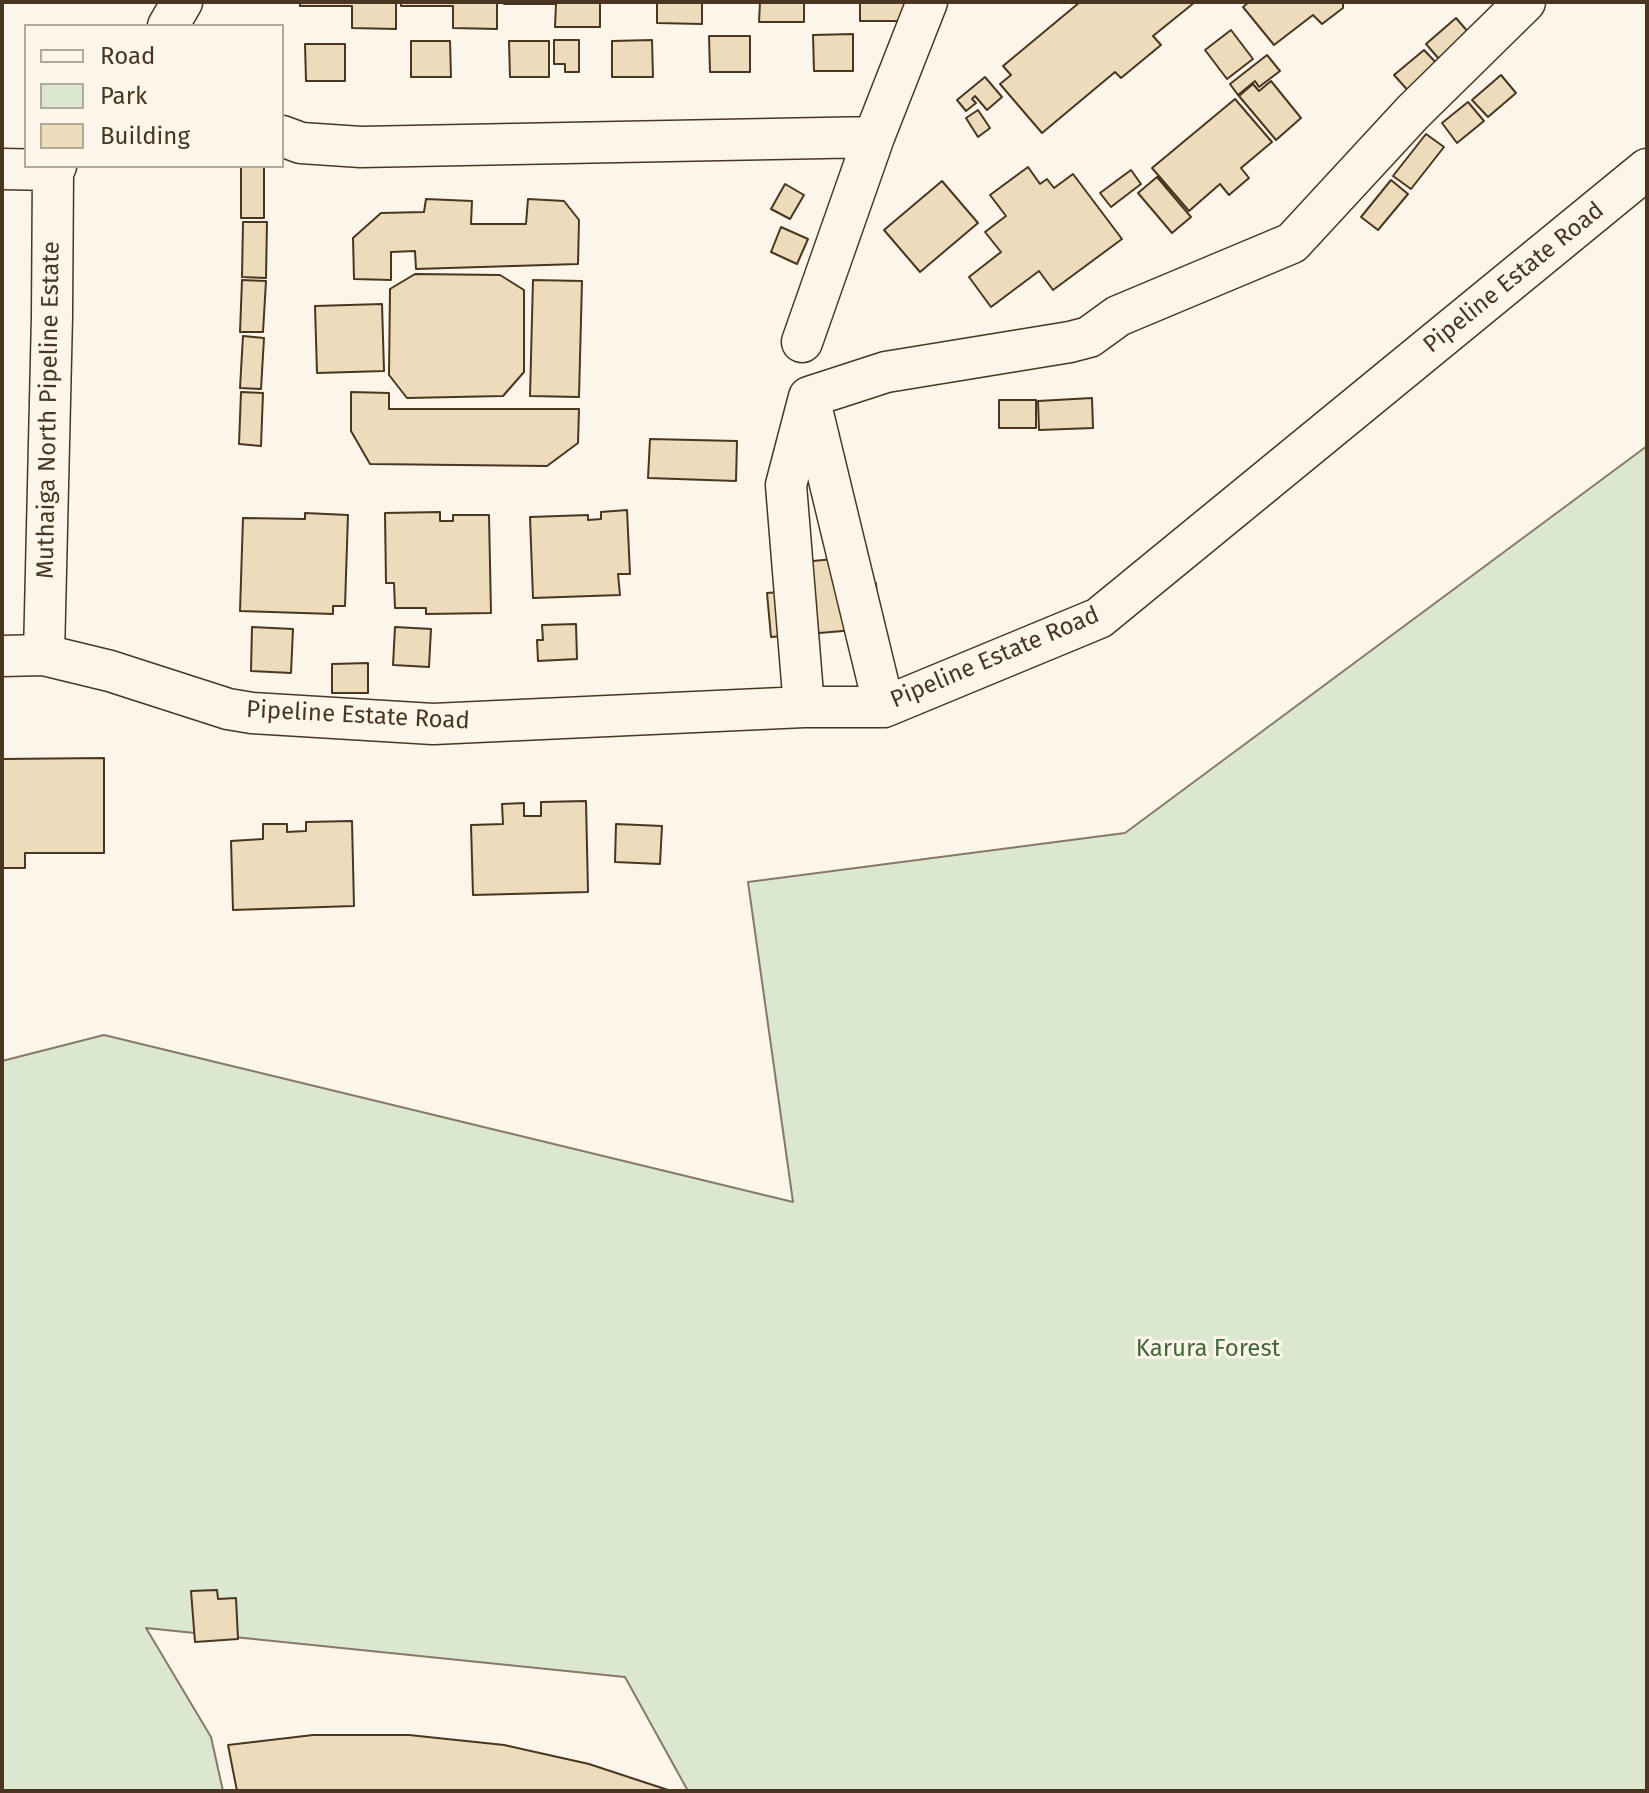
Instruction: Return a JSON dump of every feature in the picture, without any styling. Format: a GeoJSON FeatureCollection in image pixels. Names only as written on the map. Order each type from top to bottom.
{"type":"FeatureCollection","features":[{"type":"Feature","properties":{"kind":"street"},"geometry":{"type":"LineString","coordinates":[[169,24],[182,2]]}},
{"type":"Feature","properties":{"kind":"street"},"geometry":{"type":"LineString","coordinates":[[802,342],[874,137],[927,2]]}},
{"type":"Feature","properties":{"kind":"street"},"geometry":{"type":"LineString","coordinates":[[809,397],[886,372],[1089,337],[1118,316],[1292,243],[1413,112],[1525,2]]}},
{"type":"Feature","properties":{"kind":"street"},"geometry":{"type":"LineString","coordinates":[[284,137],[301,143],[361,147],[874,137]]}},
{"type":"Feature","properties":{"kind":"street"},"geometry":{"type":"LineString","coordinates":[[2,169],[55,168]]}},
{"type":"Feature","properties":{"kind":"street","name":"Muthaiga North Pipeline Estate"},"geometry":{"type":"LineString","coordinates":[[44,655],[55,168]]}},
{"type":"Feature","properties":{"kind":"street","name":"Pipeline Estate Road"},"geometry":{"type":"LineString","coordinates":[[2,656],[44,655],[110,671],[228,709],[252,713],[433,724],[804,707],[884,707],[1099,618],[1647,169]]}},
{"type":"Feature","properties":{"kind":"street"},"geometry":{"type":"LineString","coordinates":[[804,707],[786,485],[809,397]]}},
{"type":"Feature","properties":{"kind":"street"},"geometry":{"type":"LineString","coordinates":[[809,397],[884,707]]}},
{"type":"Feature","properties":{"kind":"green space","name":"Karura Forest"},"geometry":{"type":"Polygon","coordinates":[[[1647,446],[1647,1791],[688,1791],[625,1677],[146,1628],[211,1737],[223,1791],[2,1791],[2,1061],[104,1035],[793,1202],[748,882],[1125,833],[1647,446]]]}},
{"type":"Feature","properties":{"kind":"building"},"geometry":{"type":"Polygon","coordinates":[[[300,2],[396,2],[396,29],[352,28],[352,6],[300,6],[300,2]]]}},
{"type":"Feature","properties":{"kind":"building"},"geometry":{"type":"Polygon","coordinates":[[[401,2],[497,2],[497,29],[453,28],[453,6],[401,6],[401,2]]]}},
{"type":"Feature","properties":{"kind":"building"},"geometry":{"type":"Polygon","coordinates":[[[504,2],[600,2],[600,27],[555,27],[556,4],[504,2]]]}},
{"type":"Feature","properties":{"kind":"building"},"geometry":{"type":"Polygon","coordinates":[[[657,2],[702,2],[702,24],[657,23],[657,2]]]}},
{"type":"Feature","properties":{"kind":"building"},"geometry":{"type":"Polygon","coordinates":[[[760,2],[804,2],[804,22],[759,22],[760,2]]]}},
{"type":"Feature","properties":{"kind":"building"},"geometry":{"type":"Polygon","coordinates":[[[860,2],[904,2],[904,21],[860,21],[860,2]]]}},
{"type":"Feature","properties":{"kind":"building"},"geometry":{"type":"Polygon","coordinates":[[[1080,2],[1195,2],[1153,36],[1161,45],[1121,78],[1115,72],[1042,133],[1000,84],[1011,75],[1003,66],[1080,2]]]}},
{"type":"Feature","properties":{"kind":"building"},"geometry":{"type":"Polygon","coordinates":[[[1249,2],[1343,2],[1343,8],[1322,24],[1313,15],[1274,45],[1243,7],[1249,2]]]}},
{"type":"Feature","properties":{"kind":"building"},"geometry":{"type":"Polygon","coordinates":[[[1456,18],[1475,40],[1446,67],[1426,44],[1456,18]]]}},
{"type":"Feature","properties":{"kind":"building"},"geometry":{"type":"Polygon","coordinates":[[[1231,30],[1253,59],[1227,79],[1205,50],[1231,30]]]}},
{"type":"Feature","properties":{"kind":"building"},"geometry":{"type":"Polygon","coordinates":[[[853,34],[853,71],[814,71],[813,35],[853,34]]]}},
{"type":"Feature","properties":{"kind":"building"},"geometry":{"type":"Polygon","coordinates":[[[709,36],[750,36],[750,72],[710,72],[709,36]]]}},
{"type":"Feature","properties":{"kind":"building"},"geometry":{"type":"Polygon","coordinates":[[[554,40],[579,40],[579,72],[565,72],[565,64],[554,64],[554,40]]]}},
{"type":"Feature","properties":{"kind":"building"},"geometry":{"type":"Polygon","coordinates":[[[652,40],[653,77],[612,77],[612,41],[652,40]]]}},
{"type":"Feature","properties":{"kind":"building"},"geometry":{"type":"Polygon","coordinates":[[[411,41],[450,41],[451,77],[411,77],[411,41]]]}},
{"type":"Feature","properties":{"kind":"building"},"geometry":{"type":"Polygon","coordinates":[[[509,41],[549,41],[549,77],[510,77],[509,41]]]}},
{"type":"Feature","properties":{"kind":"building"},"geometry":{"type":"Polygon","coordinates":[[[305,44],[345,44],[345,81],[306,81],[305,44]]]}},
{"type":"Feature","properties":{"kind":"building"},"geometry":{"type":"Polygon","coordinates":[[[1424,50],[1442,69],[1412,95],[1394,75],[1424,50]]]}},
{"type":"Feature","properties":{"kind":"building"},"geometry":{"type":"Polygon","coordinates":[[[1267,55],[1280,71],[1259,87],[1255,81],[1238,95],[1230,84],[1267,55]]]}},
{"type":"Feature","properties":{"kind":"building"},"geometry":{"type":"Polygon","coordinates":[[[1501,75],[1516,93],[1488,117],[1472,100],[1501,75]]]}},
{"type":"Feature","properties":{"kind":"building"},"geometry":{"type":"Polygon","coordinates":[[[985,77],[1002,97],[987,110],[975,96],[972,99],[976,103],[966,111],[957,100],[985,77]]]}},
{"type":"Feature","properties":{"kind":"building"},"geometry":{"type":"Polygon","coordinates":[[[1271,81],[1301,118],[1276,140],[1239,96],[1253,84],[1259,91],[1271,81]]]}},
{"type":"Feature","properties":{"kind":"building"},"geometry":{"type":"Polygon","coordinates":[[[1235,99],[1272,142],[1241,168],[1249,178],[1229,195],[1220,184],[1189,211],[1152,168],[1235,99]]]}},
{"type":"Feature","properties":{"kind":"building"},"geometry":{"type":"Polygon","coordinates":[[[1468,102],[1484,121],[1457,143],[1442,123],[1468,102]]]}},
{"type":"Feature","properties":{"kind":"building"},"geometry":{"type":"Polygon","coordinates":[[[978,110],[990,128],[978,137],[966,118],[978,110]]]}},
{"type":"Feature","properties":{"kind":"building"},"geometry":{"type":"Polygon","coordinates":[[[1426,134],[1444,147],[1411,189],[1393,176],[1426,134]]]}},
{"type":"Feature","properties":{"kind":"building"},"geometry":{"type":"Polygon","coordinates":[[[1028,167],[1040,184],[1047,179],[1054,188],[1073,174],[1122,239],[1053,290],[1039,271],[991,307],[969,277],[1001,252],[985,232],[1006,216],[990,195],[1028,167]]]}},
{"type":"Feature","properties":{"kind":"building"},"geometry":{"type":"Polygon","coordinates":[[[241,168],[264,168],[264,218],[241,218],[241,168]]]}},
{"type":"Feature","properties":{"kind":"building"},"geometry":{"type":"Polygon","coordinates":[[[1131,170],[1141,184],[1111,207],[1100,193],[1131,170]]]}},
{"type":"Feature","properties":{"kind":"building"},"geometry":{"type":"Polygon","coordinates":[[[1157,177],[1191,217],[1172,233],[1138,193],[1157,177]]]}},
{"type":"Feature","properties":{"kind":"building"},"geometry":{"type":"Polygon","coordinates":[[[1391,180],[1408,194],[1378,230],[1361,217],[1391,180]]]}},
{"type":"Feature","properties":{"kind":"building"},"geometry":{"type":"Polygon","coordinates":[[[942,181],[978,223],[920,272],[884,230],[942,181]]]}},
{"type":"Feature","properties":{"kind":"building"},"geometry":{"type":"Polygon","coordinates":[[[785,184],[804,195],[790,219],[771,209],[785,184]]]}},
{"type":"Feature","properties":{"kind":"building"},"geometry":{"type":"Polygon","coordinates":[[[426,199],[472,201],[471,224],[526,224],[528,199],[564,201],[579,220],[578,264],[416,269],[415,251],[391,252],[391,280],[354,279],[353,238],[381,213],[424,212],[426,199]]]}},
{"type":"Feature","properties":{"kind":"building"},"geometry":{"type":"Polygon","coordinates":[[[243,222],[267,222],[266,278],[242,277],[243,222]]]}},
{"type":"Feature","properties":{"kind":"building"},"geometry":{"type":"Polygon","coordinates":[[[781,227],[808,239],[797,264],[771,252],[781,227]]]}},
{"type":"Feature","properties":{"kind":"building"},"geometry":{"type":"Polygon","coordinates":[[[415,274],[500,275],[524,290],[524,372],[503,396],[407,398],[389,375],[390,289],[415,274]]]}},
{"type":"Feature","properties":{"kind":"building"},"geometry":{"type":"Polygon","coordinates":[[[242,280],[266,281],[263,332],[240,332],[242,280]]]}},
{"type":"Feature","properties":{"kind":"building"},"geometry":{"type":"Polygon","coordinates":[[[533,280],[582,281],[579,397],[530,396],[533,280]]]}},
{"type":"Feature","properties":{"kind":"building"},"geometry":{"type":"Polygon","coordinates":[[[382,304],[384,371],[317,373],[315,306],[382,304]]]}},
{"type":"Feature","properties":{"kind":"building"},"geometry":{"type":"Polygon","coordinates":[[[243,336],[264,338],[261,389],[240,388],[243,336]]]}},
{"type":"Feature","properties":{"kind":"building"},"geometry":{"type":"Polygon","coordinates":[[[241,392],[263,393],[261,446],[239,444],[241,392]]]}},
{"type":"Feature","properties":{"kind":"building"},"geometry":{"type":"Polygon","coordinates":[[[351,392],[389,393],[389,409],[579,409],[578,443],[547,466],[370,464],[351,431],[351,392]]]}},
{"type":"Feature","properties":{"kind":"building"},"geometry":{"type":"Polygon","coordinates":[[[1092,398],[1093,428],[1039,430],[1038,401],[1092,398]]]}},
{"type":"Feature","properties":{"kind":"building"},"geometry":{"type":"Polygon","coordinates":[[[999,400],[1036,400],[1036,428],[999,428],[999,400]]]}},
{"type":"Feature","properties":{"kind":"building"},"geometry":{"type":"Polygon","coordinates":[[[650,439],[737,441],[736,481],[648,478],[650,439]]]}},
{"type":"Feature","properties":{"kind":"building"},"geometry":{"type":"Polygon","coordinates":[[[627,510],[630,574],[618,574],[620,595],[533,598],[530,517],[588,515],[588,520],[601,519],[601,512],[627,510]]]}},
{"type":"Feature","properties":{"kind":"building"},"geometry":{"type":"Polygon","coordinates":[[[440,512],[440,521],[453,521],[453,515],[489,515],[491,613],[426,614],[426,608],[395,608],[394,583],[386,583],[385,513],[440,512]]]}},
{"type":"Feature","properties":{"kind":"building"},"geometry":{"type":"Polygon","coordinates":[[[305,513],[348,515],[345,606],[333,606],[333,614],[240,611],[243,518],[305,519],[305,513]]]}},
{"type":"Feature","properties":{"kind":"building"},"geometry":{"type":"Polygon","coordinates":[[[833,559],[835,586],[876,583],[879,628],[771,637],[767,593],[805,590],[803,562],[833,559]]]}},
{"type":"Feature","properties":{"kind":"building"},"geometry":{"type":"Polygon","coordinates":[[[576,624],[577,659],[538,661],[537,640],[543,640],[542,625],[576,624]]]}},
{"type":"Feature","properties":{"kind":"building"},"geometry":{"type":"Polygon","coordinates":[[[252,627],[293,629],[291,673],[251,671],[252,627]]]}},
{"type":"Feature","properties":{"kind":"building"},"geometry":{"type":"Polygon","coordinates":[[[395,627],[431,629],[429,667],[393,665],[395,627]]]}},
{"type":"Feature","properties":{"kind":"building"},"geometry":{"type":"Polygon","coordinates":[[[368,663],[368,693],[332,693],[332,664],[368,663]]]}},
{"type":"Feature","properties":{"kind":"building"},"geometry":{"type":"Polygon","coordinates":[[[104,758],[104,853],[25,853],[25,868],[2,868],[2,759],[104,758]]]}},
{"type":"Feature","properties":{"kind":"building"},"geometry":{"type":"Polygon","coordinates":[[[586,801],[588,892],[473,895],[471,825],[503,824],[502,804],[524,803],[524,816],[541,816],[541,802],[586,801]]]}},
{"type":"Feature","properties":{"kind":"building"},"geometry":{"type":"Polygon","coordinates":[[[352,821],[354,906],[233,910],[231,841],[263,839],[263,824],[287,824],[287,832],[306,831],[306,822],[352,821]]]}},
{"type":"Feature","properties":{"kind":"building"},"geometry":{"type":"Polygon","coordinates":[[[616,824],[662,826],[660,864],[615,862],[616,824]]]}},
{"type":"Feature","properties":{"kind":"building"},"geometry":{"type":"Polygon","coordinates":[[[217,1590],[218,1599],[236,1598],[238,1639],[195,1642],[191,1591],[217,1590]]]}},
{"type":"Feature","properties":{"kind":"building"},"geometry":{"type":"Polygon","coordinates":[[[313,1735],[409,1735],[504,1745],[589,1764],[671,1791],[237,1791],[228,1745],[313,1735]]]}}]}
